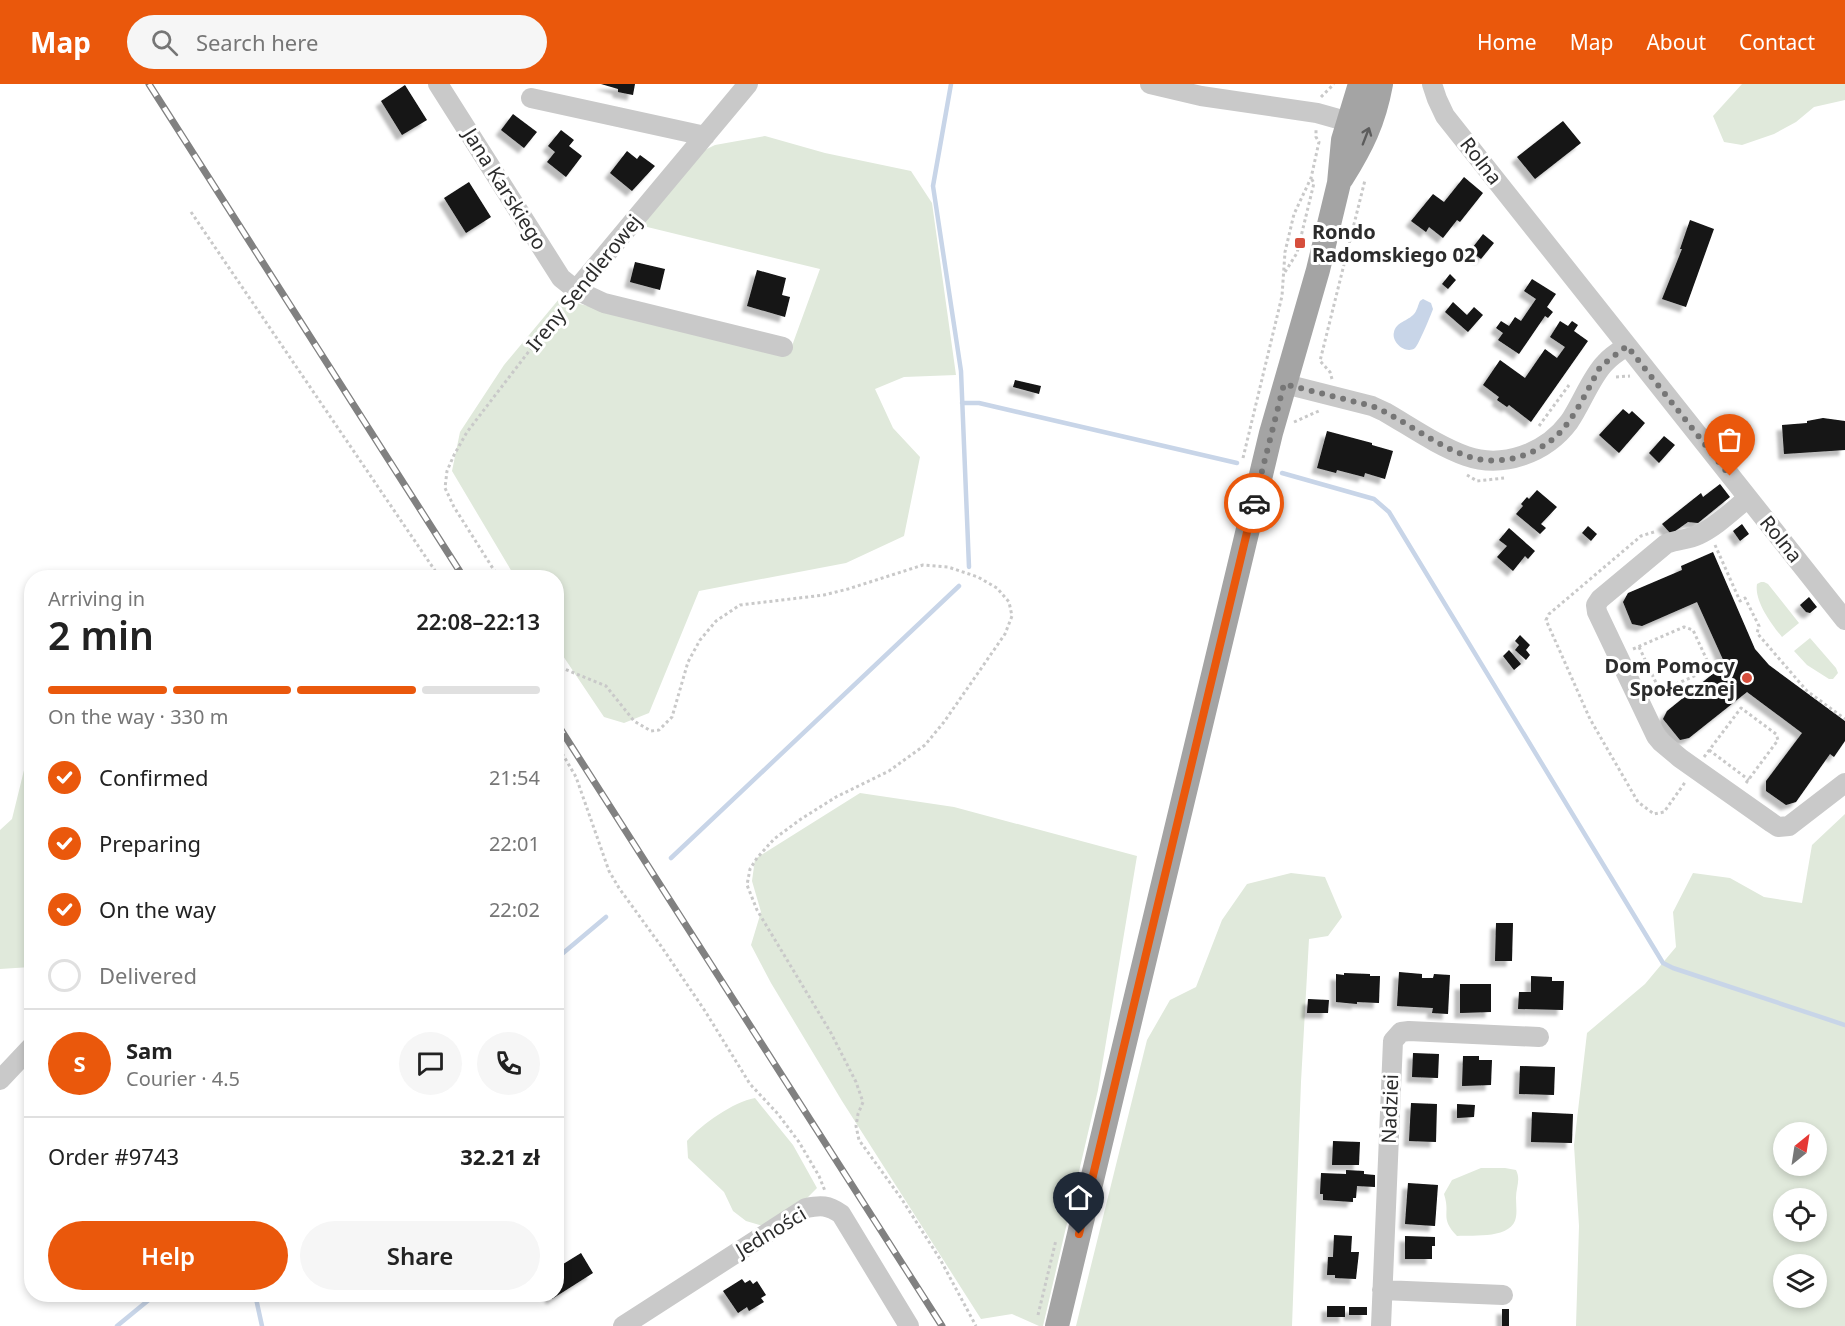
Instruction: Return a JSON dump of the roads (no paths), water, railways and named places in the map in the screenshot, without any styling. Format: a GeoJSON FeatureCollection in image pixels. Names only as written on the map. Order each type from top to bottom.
{"type":"FeatureCollection","features":[{"type":"Feature","properties":{"kind":"main road"},"geometry":{"type":"LineString","coordinates":[[1057,1326],[1271,433],[1318,270],[1339,183],[1342,140],[1360,84]]}},
{"type":"Feature","properties":{"kind":"main road"},"geometry":{"type":"LineString","coordinates":[[1339,183],[1361,147],[1373,116],[1381,84]]}},
{"type":"Feature","properties":{"kind":"street","name":"Jana Karskiego"},"geometry":{"type":"LineString","coordinates":[[438,84],[561,278],[576,290]]}},
{"type":"Feature","properties":{"kind":"street","name":"Ireny Sendlerowej"},"geometry":{"type":"LineString","coordinates":[[576,290],[748,84]]}},
{"type":"Feature","properties":{"kind":"street"},"geometry":{"type":"LineString","coordinates":[[1150,84],[1258,94],[1348,122]]}},
{"type":"Feature","properties":{"kind":"street","name":"Rolna"},"geometry":{"type":"LineString","coordinates":[[1432,84],[1445,116],[1845,620]]}},
{"type":"Feature","properties":{"kind":"street"},"geometry":{"type":"LineString","coordinates":[[531,98],[705,136]]}},
{"type":"Feature","properties":{"kind":"street"},"geometry":{"type":"LineString","coordinates":[[576,290],[604,303],[783,348]]}},
{"type":"Feature","properties":{"kind":"street"},"geometry":{"type":"LineString","coordinates":[[1284,384],[1372,406],[1466,456],[1483,459],[1509,459],[1529,454],[1554,438],[1569,421],[1599,369],[1627,346]]}},
{"type":"Feature","properties":{"kind":"street"},"geometry":{"type":"LineString","coordinates":[[1748,498],[1708,530],[1690,538],[1666,544],[1600,599],[1596,605],[1597,612],[1656,736],[1661,742],[1680,758],[1778,826],[1785,827],[1796,822],[1845,783]]}},
{"type":"Feature","properties":{"kind":"street","name":"Nadziei"},"geometry":{"type":"LineString","coordinates":[[1381,1326],[1393,1041],[1401,1032],[1409,1031],[1539,1037]]}},
{"type":"Feature","properties":{"kind":"street"},"geometry":{"type":"LineString","coordinates":[[0,1080],[24,1054]]}},
{"type":"Feature","properties":{"kind":"street","name":"Jedności"},"geometry":{"type":"LineString","coordinates":[[623,1326],[806,1208],[820,1205],[831,1207],[841,1214],[909,1326]]}},
{"type":"Feature","properties":{"kind":"street"},"geometry":{"type":"LineString","coordinates":[[1383,1290],[1503,1295]]}},
{"type":"Feature","properties":{"kind":"water"},"geometry":{"type":"Polygon","coordinates":[[[1423,299],[1431,303],[1432,312],[1415,348],[1404,349],[1395,340],[1395,329],[1414,314],[1423,299]]]}},
{"type":"Feature","properties":{"kind":"waterway"},"geometry":{"type":"LineString","coordinates":[[951,84],[933,186],[961,371],[969,567]]}},
{"type":"Feature","properties":{"kind":"waterway"},"geometry":{"type":"LineString","coordinates":[[962,403],[979,403],[1237,463]]}},
{"type":"Feature","properties":{"kind":"waterway"},"geometry":{"type":"LineString","coordinates":[[1282,473],[1374,499],[1389,512],[1663,963],[1845,1025]]}},
{"type":"Feature","properties":{"kind":"waterway"},"geometry":{"type":"LineString","coordinates":[[671,858],[959,586]]}},
{"type":"Feature","properties":{"kind":"waterway"},"geometry":{"type":"LineString","coordinates":[[564,952],[606,917]]}},
{"type":"Feature","properties":{"kind":"waterway"},"geometry":{"type":"LineString","coordinates":[[117,1326],[146,1302]]}},
{"type":"Feature","properties":{"kind":"waterway"},"geometry":{"type":"LineString","coordinates":[[257,1302],[262,1326]]}},
{"type":"Feature","properties":{"kind":"railway"},"geometry":{"type":"LineString","coordinates":[[149,84],[459,570]]}},
{"type":"Feature","properties":{"kind":"railway"},"geometry":{"type":"LineString","coordinates":[[564,735],[942,1326]]}},
{"type":"Feature","properties":{"kind":"place","name":"Rondo Radomskiego 02"},"geometry":{"type":"Point","coordinates":[1300,243]}},
{"type":"Feature","properties":{"kind":"place","name":"Dom Pomocy Społecznej"},"geometry":{"type":"Point","coordinates":[1747,678]}}]}
